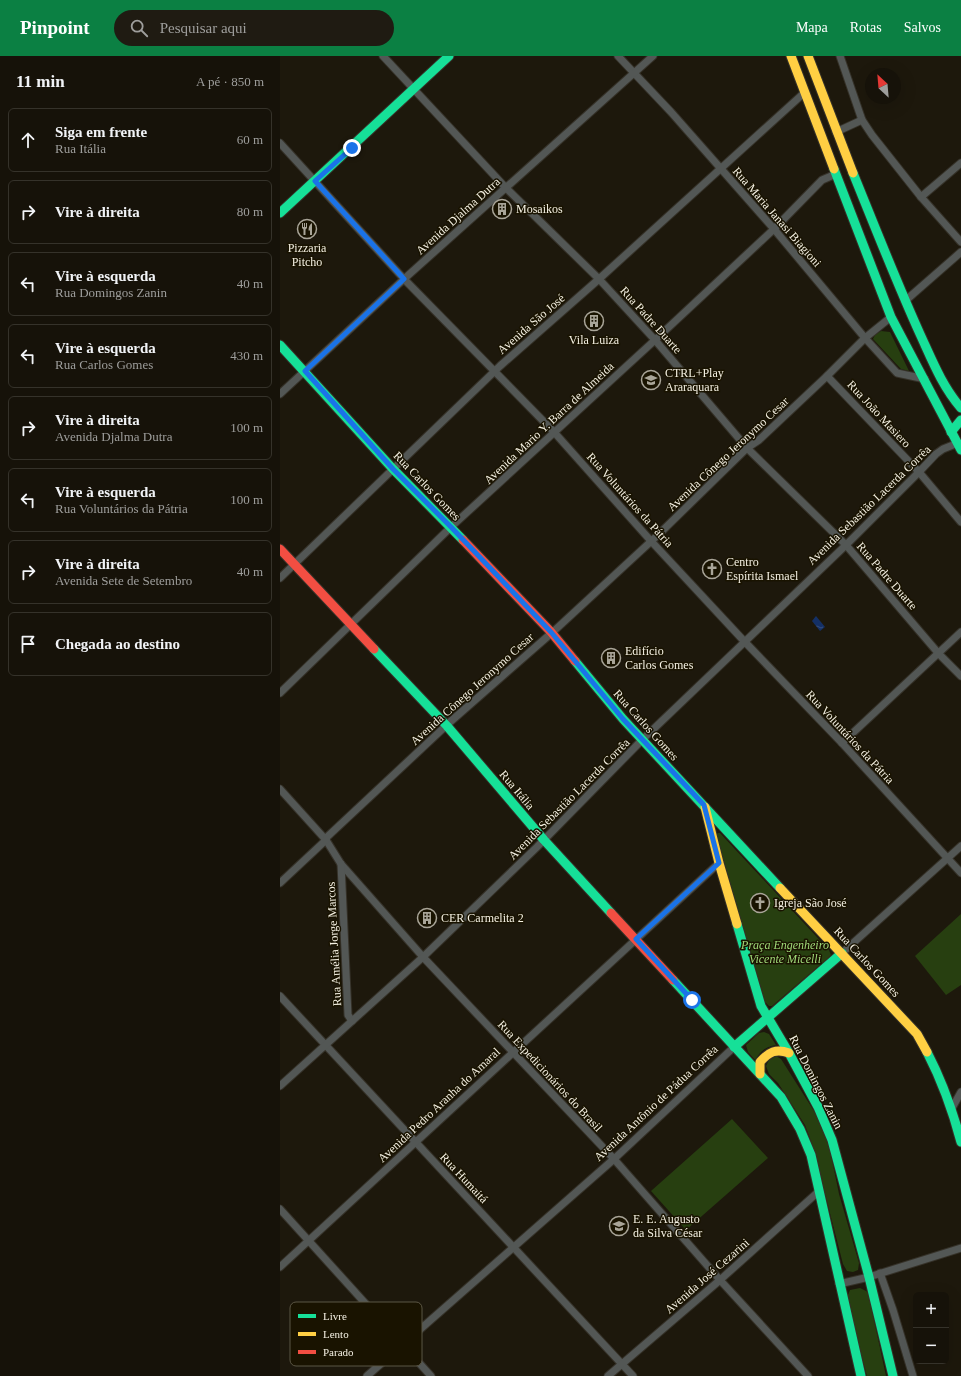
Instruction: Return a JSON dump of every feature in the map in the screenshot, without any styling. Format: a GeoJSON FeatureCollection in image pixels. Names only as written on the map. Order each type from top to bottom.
{"type":"FeatureCollection","features":[{"type":"Feature","properties":{"kind":"street","name":"Rua Padre Duarte"},"geometry":{"type":"LineString","coordinates":[[383,56],[506,188],[599,279],[655,340],[747,448],[846,545],[939,654],[961,676]]}},
{"type":"Feature","properties":{"kind":"street"},"geometry":{"type":"LineString","coordinates":[[280,213],[449,56]]}},
{"type":"Feature","properties":{"kind":"street","name":"Rua Maria Janasi Biagioni"},"geometry":{"type":"LineString","coordinates":[[618,56],[671,112],[774,229],[865,338],[897,373],[925,379]]}},
{"type":"Feature","properties":{"kind":"street","name":"Avenida Djalma Dutra"},"geometry":{"type":"LineString","coordinates":[[280,394],[404,279],[653,56]]}},
{"type":"Feature","properties":{"kind":"street"},"geometry":{"type":"LineString","coordinates":[[791,56],[804,93],[892,317],[959,447]]}},
{"type":"Feature","properties":{"kind":"street"},"geometry":{"type":"LineString","coordinates":[[808,56],[836,132],[904,301],[941,380],[953,399],[961,408]]}},
{"type":"Feature","properties":{"kind":"street"},"geometry":{"type":"LineString","coordinates":[[840,56],[862,120],[921,197],[961,242]]}},
{"type":"Feature","properties":{"kind":"street","name":"Avenida São José"},"geometry":{"type":"LineString","coordinates":[[280,578],[496,371],[804,93]]}},
{"type":"Feature","properties":{"kind":"street"},"geometry":{"type":"LineString","coordinates":[[836,132],[862,120]]}},
{"type":"Feature","properties":{"kind":"street","name":"Rua Voluntários da Pátria"},"geometry":{"type":"LineString","coordinates":[[280,143],[404,279],[496,371],[554,432],[744,641],[842,743],[961,873]]}},
{"type":"Feature","properties":{"kind":"street"},"geometry":{"type":"LineString","coordinates":[[921,197],[961,163]]}},
{"type":"Feature","properties":{"kind":"street","name":"Avenida Mario Y. Barra de Almeida"},"geometry":{"type":"LineString","coordinates":[[280,693],[451,527],[774,229],[822,180],[836,174]]}},
{"type":"Feature","properties":{"kind":"street"},"geometry":{"type":"LineString","coordinates":[[904,301],[961,252]]}},
{"type":"Feature","properties":{"kind":"street","name":"Avenida Cônego Jeronymo Cesar"},"geometry":{"type":"LineString","coordinates":[[280,883],[326,840],[327,837],[447,726],[652,541],[747,448],[759,440],[865,338],[892,317]]}},
{"type":"Feature","properties":{"kind":"street","name":"Rua Carlos Gomes"},"geometry":{"type":"LineString","coordinates":[[280,345],[393,469],[451,527],[551,632],[642,740],[917,1034],[940,1077],[952,1108],[961,1142]]}},
{"type":"Feature","properties":{"kind":"street","name":"Rua João Masiero"},"geometry":{"type":"LineString","coordinates":[[827,376],[919,472],[961,522]]}},
{"type":"Feature","properties":{"kind":"street"},"geometry":{"type":"LineString","coordinates":[[951,432],[961,420]]}},
{"type":"Feature","properties":{"kind":"street","name":"Avenida Sebastião Lacerda Corrêa"},"geometry":{"type":"LineString","coordinates":[[280,1086],[424,957],[544,840],[642,740],[846,545],[936,454],[946,448],[959,447]]}},
{"type":"Feature","properties":{"kind":"street","name":"Rua Itália"},"geometry":{"type":"LineString","coordinates":[[280,549],[447,726],[544,840],[734,1047]]}},
{"type":"Feature","properties":{"kind":"street"},"geometry":{"type":"LineString","coordinates":[[842,743],[961,632]]}},
{"type":"Feature","properties":{"kind":"street","name":"Rua Expedicionários do Brasil"},"geometry":{"type":"LineString","coordinates":[[280,789],[326,840],[341,864],[424,957],[614,1159],[720,1280],[808,1376]]}},
{"type":"Feature","properties":{"kind":"street","name":"Rua Domingos Zanin"},"geometry":{"type":"LineString","coordinates":[[704,805],[719,863],[761,1006],[789,1053],[818,1108],[832,1140],[869,1277],[893,1376]]}},
{"type":"Feature","properties":{"kind":"street","name":"Avenida Antônio de Pádua Corrêa"},"geometry":{"type":"LineString","coordinates":[[422,1327],[614,1159],[734,1047],[842,953],[961,846]]}},
{"type":"Feature","properties":{"kind":"street","name":"Avenida Pedro Aranha do Amaral"},"geometry":{"type":"LineString","coordinates":[[280,1267],[719,863]]}},
{"type":"Feature","properties":{"kind":"street","name":"Rua Amélia Jorge Marcos"},"geometry":{"type":"LineString","coordinates":[[341,864],[348,1015],[352,1021]]}},
{"type":"Feature","properties":{"kind":"street","name":"Rua Humaitá"},"geometry":{"type":"LineString","coordinates":[[280,996],[415,1142],[514,1246],[633,1376]]}},
{"type":"Feature","properties":{"kind":"street"},"geometry":{"type":"LineString","coordinates":[[734,1047],[781,1097],[800,1129],[811,1155],[818,1192],[861,1376]]}},
{"type":"Feature","properties":{"kind":"street"},"geometry":{"type":"LineString","coordinates":[[760,1074],[760,1062],[769,1053],[781,1049],[789,1053]]}},
{"type":"Feature","properties":{"kind":"street"},"geometry":{"type":"LineString","coordinates":[[952,1108],[961,1092]]}},
{"type":"Feature","properties":{"kind":"street","name":"Avenida José Cezarini"},"geometry":{"type":"LineString","coordinates":[[608,1376],[720,1280],[818,1192]]}},
{"type":"Feature","properties":{"kind":"street"},"geometry":{"type":"LineString","coordinates":[[280,1209],[364,1302]]}},
{"type":"Feature","properties":{"kind":"street"},"geometry":{"type":"LineString","coordinates":[[839,1284],[869,1277],[961,1248]]}},
{"type":"Feature","properties":{"kind":"street"},"geometry":{"type":"LineString","coordinates":[[880,1273],[913,1376]]}},
{"type":"Feature","properties":{"kind":"street","name":"Avenida Antônio de Pádua Corrêa"},"geometry":{"type":"LineString","coordinates":[[368,1376],[379,1366]]}},
{"type":"Feature","properties":{"kind":"street"},"geometry":{"type":"LineString","coordinates":[[422,1366],[431,1376]]}},
{"type":"Feature","properties":{"kind":"green space"},"geometry":{"type":"Polygon","coordinates":[[[881,331],[890,332],[909,371],[901,369],[873,339],[875,335],[881,331]]]}},
{"type":"Feature","properties":{"kind":"green space","name":"Praça Engenheiro Vicente Micelli"},"geometry":{"type":"Polygon","coordinates":[[[720,833],[829,950],[831,955],[772,1006],[769,1006],[765,1002],[716,835],[720,833]]]}},
{"type":"Feature","properties":{"kind":"green space"},"geometry":{"type":"Polygon","coordinates":[[[961,914],[961,985],[946,995],[915,956],[961,914]]]}},
{"type":"Feature","properties":{"kind":"green space"},"geometry":{"type":"Polygon","coordinates":[[[764,1032],[769,1034],[776,1045],[764,1050],[755,1060],[748,1052],[746,1045],[759,1033],[764,1032]]]}},
{"type":"Feature","properties":{"kind":"green space"},"geometry":{"type":"Polygon","coordinates":[[[776,1056],[781,1059],[814,1111],[828,1140],[839,1194],[859,1263],[858,1270],[853,1272],[847,1271],[843,1264],[813,1147],[805,1125],[778,1083],[769,1074],[766,1066],[769,1060],[776,1056]]]}},
{"type":"Feature","properties":{"kind":"green space"},"geometry":{"type":"Polygon","coordinates":[[[732,1119],[768,1158],[686,1230],[651,1191],[732,1119]]]}},
{"type":"Feature","properties":{"kind":"green space"},"geometry":{"type":"Polygon","coordinates":[[[860,1288],[868,1292],[886,1376],[867,1376],[846,1299],[850,1290],[860,1288]]]}},
{"type":"Feature","properties":{"kind":"water"},"geometry":{"type":"Polygon","coordinates":[[[816,616],[825,627],[820,631],[812,621],[816,616]]]}},
{"type":"Feature","properties":{"kind":"traffic: fast"},"geometry":{"type":"LineString","coordinates":[[280,213],[449,56]]}},
{"type":"Feature","properties":{"kind":"traffic: fast"},"geometry":{"type":"LineString","coordinates":[[834,169],[891,317],[961,450]]}},
{"type":"Feature","properties":{"kind":"traffic: fast"},"geometry":{"type":"LineString","coordinates":[[853,173],[911,314],[943,382],[954,400],[961,408]]}},
{"type":"Feature","properties":{"kind":"traffic: fast"},"geometry":{"type":"LineString","coordinates":[[280,345],[393,469],[463,540]]}},
{"type":"Feature","properties":{"kind":"traffic: fast"},"geometry":{"type":"LineString","coordinates":[[951,432],[961,420]]}},
{"type":"Feature","properties":{"kind":"traffic: fast"},"geometry":{"type":"LineString","coordinates":[[374,649],[447,726],[544,840],[611,913]]}},
{"type":"Feature","properties":{"kind":"traffic: fast"},"geometry":{"type":"LineString","coordinates":[[575,661],[623,719],[780,888]]}},
{"type":"Feature","properties":{"kind":"traffic: fast"},"geometry":{"type":"LineString","coordinates":[[737,924],[761,1006],[789,1053],[818,1107],[832,1140],[869,1277],[893,1376]]}},
{"type":"Feature","properties":{"kind":"traffic: fast"},"geometry":{"type":"LineString","coordinates":[[734,1047],[842,953]]}},
{"type":"Feature","properties":{"kind":"traffic: fast"},"geometry":{"type":"LineString","coordinates":[[673,980],[781,1097],[800,1129],[811,1155],[861,1376]]}},
{"type":"Feature","properties":{"kind":"traffic: fast"},"geometry":{"type":"LineString","coordinates":[[927,1052],[947,1096],[961,1142]]}},
{"type":"Feature","properties":{"kind":"traffic: slow"},"geometry":{"type":"LineString","coordinates":[[791,56],[834,169]]}},
{"type":"Feature","properties":{"kind":"traffic: slow"},"geometry":{"type":"LineString","coordinates":[[808,56],[853,173]]}},
{"type":"Feature","properties":{"kind":"traffic: slow"},"geometry":{"type":"LineString","coordinates":[[705,807],[719,863],[737,924]]}},
{"type":"Feature","properties":{"kind":"traffic: slow"},"geometry":{"type":"LineString","coordinates":[[780,888],[917,1034],[927,1052]]}},
{"type":"Feature","properties":{"kind":"traffic: slow"},"geometry":{"type":"LineString","coordinates":[[760,1074],[760,1062],[770,1053],[776,1051],[789,1053]]}},
{"type":"Feature","properties":{"kind":"traffic: jam"},"geometry":{"type":"LineString","coordinates":[[463,540],[551,632],[575,661]]}},
{"type":"Feature","properties":{"kind":"traffic: jam"},"geometry":{"type":"LineString","coordinates":[[280,549],[374,649]]}},
{"type":"Feature","properties":{"kind":"traffic: jam"},"geometry":{"type":"LineString","coordinates":[[611,913],[673,980]]}},
{"type":"Feature","properties":{"kind":"place","name":"Mosaikos"},"geometry":{"type":"Point","coordinates":[502,209]}},
{"type":"Feature","properties":{"kind":"place","name":"Pizzaria Pitcho"},"geometry":{"type":"Point","coordinates":[307,229]}},
{"type":"Feature","properties":{"kind":"place","name":"Vila Luiza"},"geometry":{"type":"Point","coordinates":[594,321]}},
{"type":"Feature","properties":{"kind":"place","name":"CTRL+Play Araraquara"},"geometry":{"type":"Point","coordinates":[651,380]}},
{"type":"Feature","properties":{"kind":"place","name":"Centro Espírita Ismael"},"geometry":{"type":"Point","coordinates":[712,569]}},
{"type":"Feature","properties":{"kind":"place","name":"Edifício Carlos Gomes"},"geometry":{"type":"Point","coordinates":[611,658]}},
{"type":"Feature","properties":{"kind":"place","name":"Igreja São José"},"geometry":{"type":"Point","coordinates":[760,903]}},
{"type":"Feature","properties":{"kind":"place","name":"CER Carmelita 2"},"geometry":{"type":"Point","coordinates":[427,918]}},
{"type":"Feature","properties":{"kind":"place","name":"E. E. Augusto da Silva César"},"geometry":{"type":"Point","coordinates":[619,1226]}},
{"type":"Feature","properties":{"kind":"route"},"geometry":{"type":"LineString","coordinates":[[352,148],[315,181],[404,279],[305,371],[393,469],[451,527],[551,632],[623,719],[704,805],[719,863],[636,939],[692,1000]]}}]}
